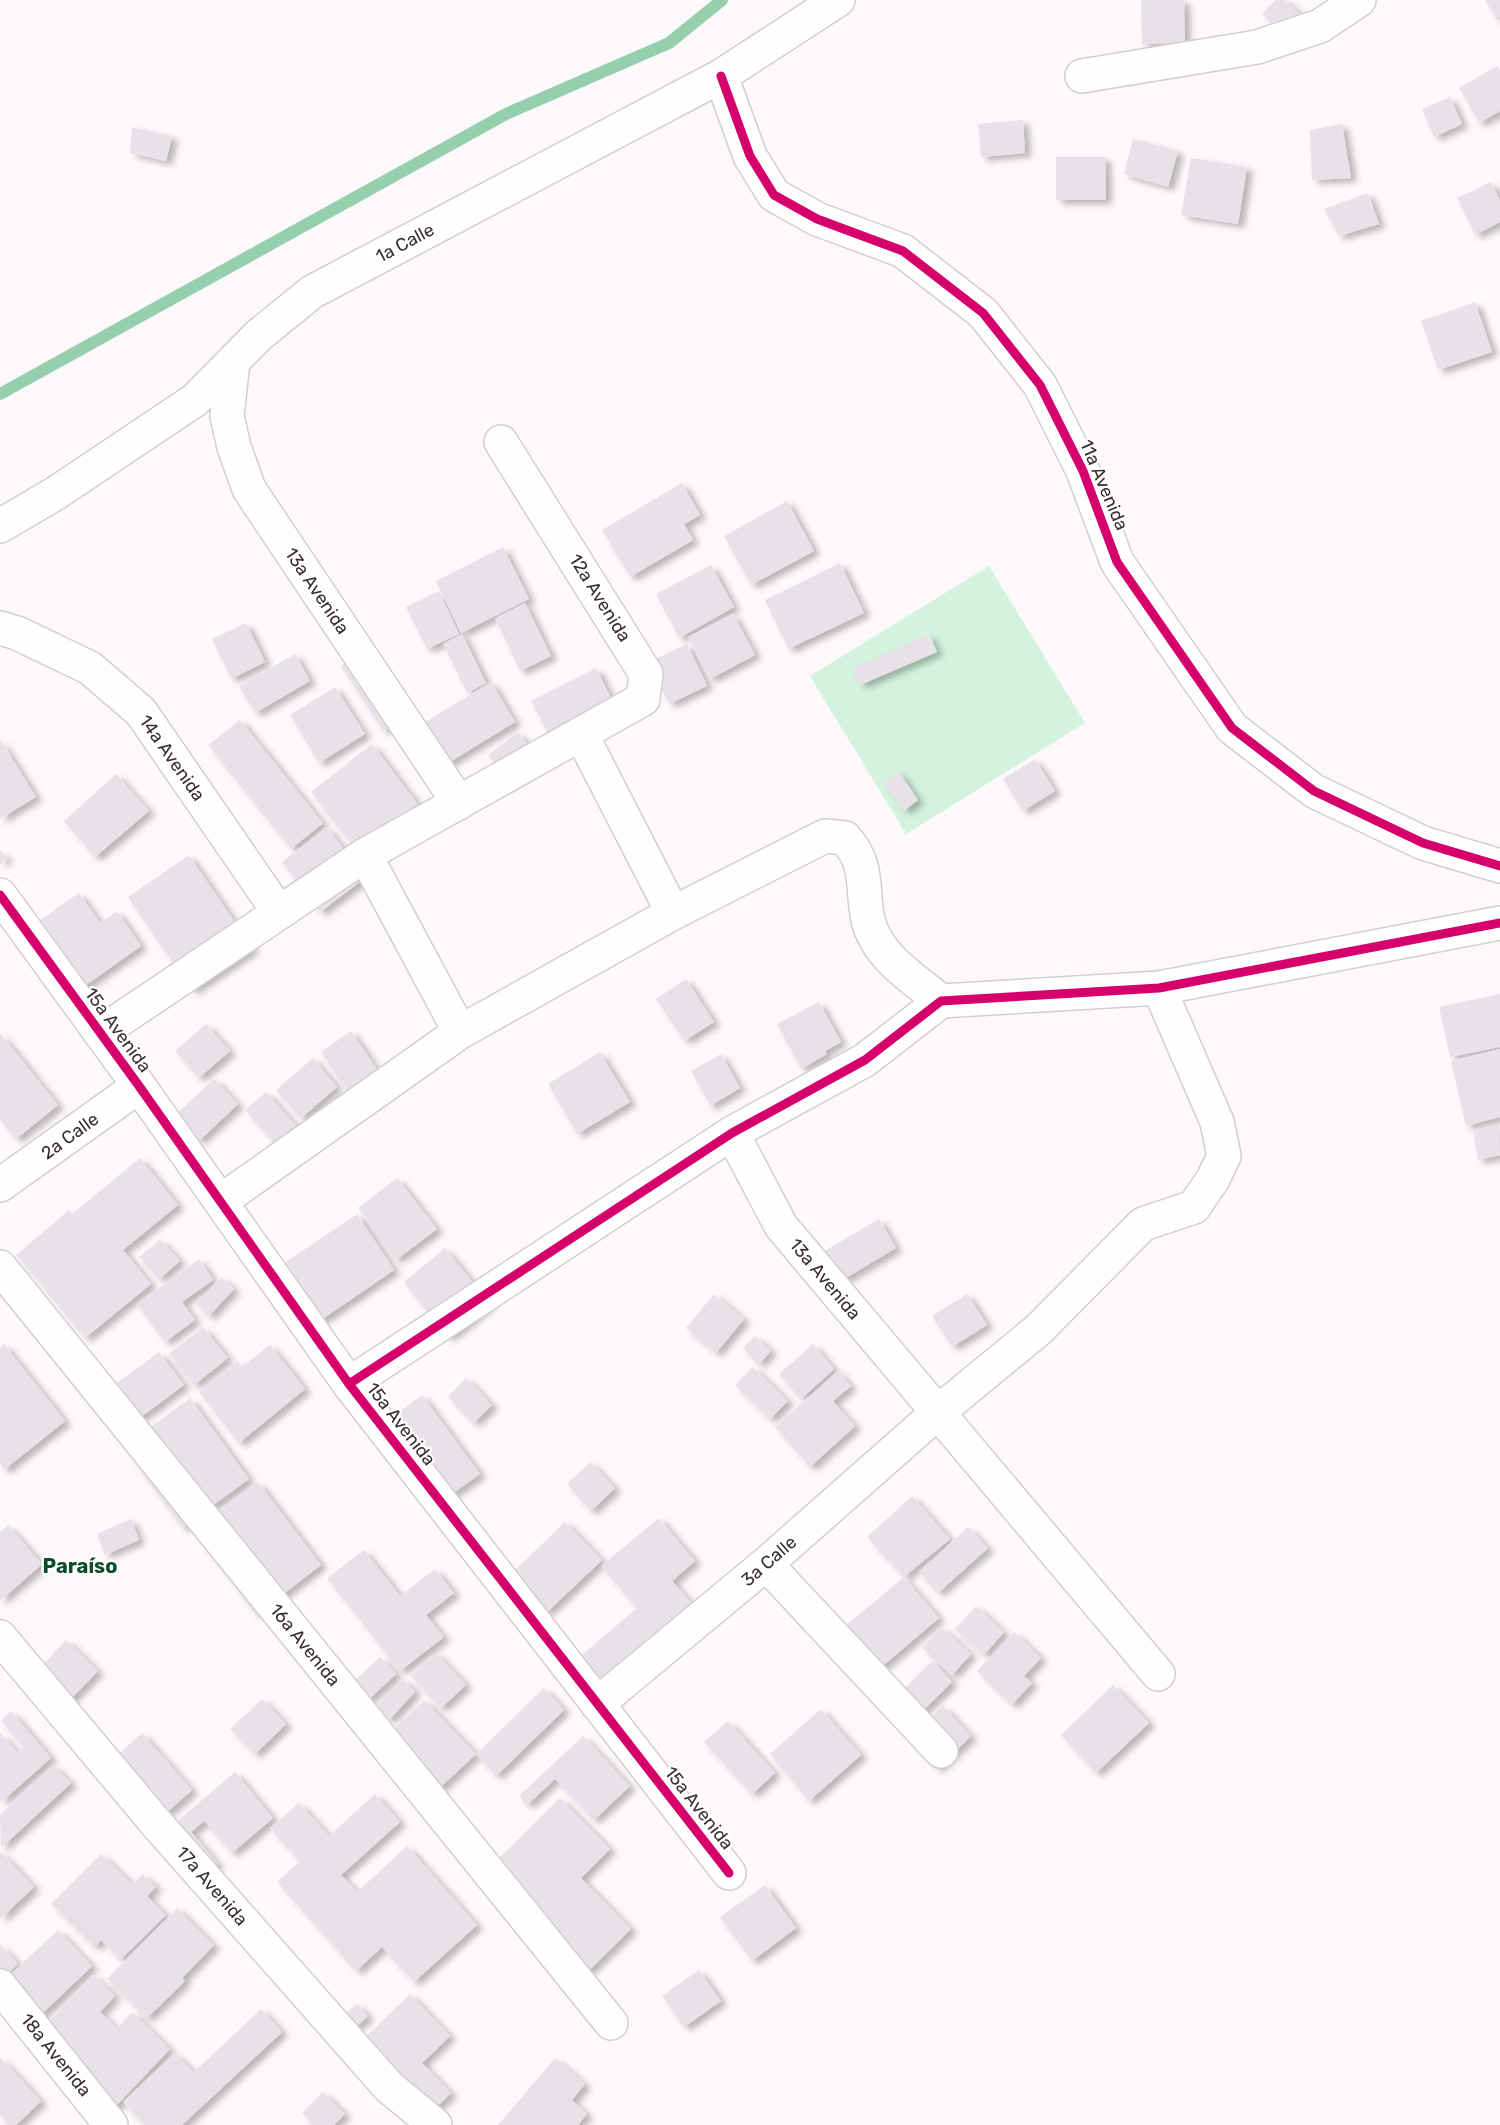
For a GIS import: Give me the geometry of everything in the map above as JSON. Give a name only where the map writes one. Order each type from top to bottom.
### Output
[{"type":"street","name":"1a Calle","points":[[0,526],[56,494],[195,400],[259,335],[312,292],[721,76],[838,0]]},
{"type":"street","points":[[1082,76],[1257,47],[1320,26],[1359,0]]},
{"type":"street","name":"11a Avenida","points":[[721,76],[750,156],[774,195],[817,219],[903,251],[983,313],[1040,385],[1083,471],[1117,562],[1232,728],[1314,791],[1423,843],[1500,866]]},
{"type":"street","name":"13a Avenida","points":[[233,362],[227,416],[234,447],[249,489],[459,803]]},
{"type":"street","name":"12a Avenida","points":[[501,442],[646,674],[644,699],[581,734]]},
{"type":"street","name":"14a Avenida","points":[[0,628],[17,633],[90,668],[141,712],[278,911]]},
{"type":"street","points":[[100,1033],[278,911],[365,855],[581,734],[673,913]]},
{"type":"street","points":[[221,1201],[460,1032],[673,913],[825,836],[845,838],[858,851],[864,876],[868,921],[884,953],[941,1001]]},
{"type":"street","points":[[365,855],[460,1032]]},
{"type":"street","name":"15a Avenida","points":[[0,895],[139,1086],[349,1384],[729,1874]]},
{"type":"street","points":[[349,1384],[732,1133],[865,1060],[941,1001],[1159,988],[1500,923]]},
{"type":"street","name":"3a Calle","points":[[597,1704],[766,1563],[937,1413],[1038,1330],[1143,1224],[1194,1207],[1213,1179],[1224,1156],[1216,1122],[1159,988]]},
{"type":"street","name":"2a Calle","points":[[0,1185],[139,1086]]},
{"type":"street","name":"13a Avenida","points":[[732,1133],[781,1226],[1158,1674]]},
{"type":"street","name":"16a Avenida","points":[[0,1267],[610,2024]]},
{"type":"street","points":[[766,1563],[941,1751]]},
{"type":"street","name":"17a Avenida","points":[[0,1637],[164,1832],[389,2087],[435,2125]]},
{"type":"street","name":"18a Avenida","points":[[0,1986],[111,2125]]},
{"type":"green space","points":[[989,566],[1085,723],[906,834],[810,676]]},
{"type":"building","points":[[1141,0],[1184,0],[1185,43],[1142,44]]},
{"type":"building","points":[[1275,0],[1285,0],[1312,26],[1294,45],[1262,14]]},
{"type":"building","points":[[1485,0],[1500,0],[1500,16],[1496,19]]},
{"type":"building","points":[[1497,66],[1500,71],[1500,111],[1479,123],[1459,88]]},
{"type":"building","points":[[1450,97],[1462,124],[1434,137],[1422,109]]},
{"type":"building","points":[[1023,120],[1025,153],[981,157],[978,124]]},
{"type":"building","points":[[1342,124],[1351,178],[1312,180],[1310,130]]},
{"type":"building","points":[[132,127],[172,136],[166,161],[130,153]]},
{"type":"building","points":[[1133,139],[1178,151],[1168,187],[1124,174]]},
{"type":"building","points":[[1056,157],[1105,157],[1106,200],[1056,200]]},
{"type":"building","points":[[1191,158],[1247,167],[1238,224],[1181,215]]},
{"type":"building","points":[[1491,182],[1500,201],[1500,222],[1475,235],[1457,198]]},
{"type":"building","points":[[1368,193],[1379,224],[1339,236],[1324,209]]},
{"type":"building","points":[[1475,302],[1492,352],[1438,370],[1421,321]]},
{"type":"building","points":[[682,483],[700,515],[684,524],[693,540],[630,577],[602,530]]},
{"type":"building","points":[[787,501],[814,551],[751,585],[724,536]]},
{"type":"building","points":[[503,547],[529,599],[461,633],[436,581]]},
{"type":"building","points":[[840,563],[864,613],[788,649],[765,600]]},
{"type":"building","points":[[711,565],[734,607],[679,638],[656,594]]},
{"type":"building","points":[[439,591],[459,634],[427,649],[406,607]]},
{"type":"building","points":[[525,603],[551,656],[520,671],[495,618]]},
{"type":"building","points":[[733,614],[755,655],[710,679],[688,637]]},
{"type":"building","points":[[246,623],[265,662],[231,679],[212,639]]},
{"type":"building","points":[[462,634],[486,683],[467,693],[443,644]]},
{"type":"building","points":[[929,634],[937,652],[860,685],[852,668]]},
{"type":"building","points":[[687,644],[707,686],[669,704],[649,662]]},
{"type":"building","points":[[366,650],[408,715],[383,731],[341,666]]},
{"type":"building","points":[[295,654],[310,681],[255,713],[239,686]]},
{"type":"building","points":[[596,668],[619,714],[555,747],[531,701]]},
{"type":"building","points":[[491,682],[515,722],[437,770],[412,730]]},
{"type":"building","points":[[335,687],[365,734],[319,763],[290,715]]},
{"type":"building","points":[[240,720],[323,823],[291,849],[208,745]]},
{"type":"building","points":[[518,732],[540,761],[510,783],[488,755]]},
{"type":"building","points":[[0,739],[36,797],[0,819]]},
{"type":"building","points":[[372,744],[428,818],[367,865],[311,792]]},
{"type":"building","points":[[1035,759],[1055,791],[1023,811],[1003,779]]},
{"type":"building","points":[[899,772],[918,800],[904,811],[883,783]]},
{"type":"building","points":[[116,774],[149,811],[95,857],[64,821]]},
{"type":"building","points":[[327,827],[365,878],[320,912],[282,862]]},
{"type":"building","points":[[0,850],[7,857],[0,865]]},
{"type":"building","points":[[189,855],[253,949],[192,991],[128,897]]},
{"type":"building","points":[[79,893],[100,923],[117,911],[141,946],[69,997],[23,932]]},
{"type":"building","points":[[686,979],[714,1022],[684,1041],[656,999]]},
{"type":"building","points":[[1500,994],[1500,1047],[1450,1057],[1439,1007]]},
{"type":"building","points":[[819,1002],[841,1042],[825,1051],[827,1054],[801,1069],[777,1024]]},
{"type":"building","points":[[206,1024],[230,1051],[199,1078],[175,1051]]},
{"type":"building","points":[[351,1031],[391,1090],[360,1111],[321,1052]]},
{"type":"building","points":[[0,1033],[58,1105],[16,1139],[0,1120]]},
{"type":"building","points":[[1500,1049],[1500,1117],[1466,1126],[1451,1061]]},
{"type":"building","points":[[600,1052],[630,1102],[577,1134],[548,1084]]},
{"type":"building","points":[[721,1054],[740,1088],[710,1106],[691,1071]]},
{"type":"building","points":[[313,1058],[337,1087],[301,1118],[276,1090]]},
{"type":"building","points":[[214,1079],[238,1104],[199,1141],[175,1115]]},
{"type":"building","points":[[266,1092],[306,1137],[285,1155],[245,1110]]},
{"type":"building","points":[[1499,1125],[1500,1155],[1478,1160],[1473,1132]]},
{"type":"building","points":[[140,1158],[178,1205],[123,1250],[151,1284],[85,1338],[16,1255],[69,1210],[72,1214]]},
{"type":"building","points":[[397,1178],[437,1229],[396,1260],[358,1208]]},
{"type":"building","points":[[357,1214],[394,1270],[302,1333],[264,1277]]},
{"type":"building","points":[[879,1219],[896,1248],[834,1285],[816,1256]]},
{"type":"building","points":[[160,1239],[180,1261],[159,1279],[139,1257]]},
{"type":"building","points":[[445,1248],[490,1304],[448,1338],[404,1282]]},
{"type":"building","points":[[199,1259],[213,1280],[182,1302],[195,1320],[165,1342],[137,1304]]},
{"type":"building","points":[[221,1277],[234,1289],[209,1316],[196,1304]]},
{"type":"building","points":[[714,1294],[744,1319],[716,1353],[686,1328]]},
{"type":"building","points":[[967,1294],[987,1325],[952,1347],[932,1316]]},
{"type":"building","points":[[203,1327],[228,1358],[194,1385],[169,1354]]},
{"type":"building","points":[[755,1336],[771,1351],[759,1364],[743,1348]]},
{"type":"building","points":[[4,1344],[65,1421],[4,1470],[0,1464],[0,1347]]},
{"type":"building","points":[[813,1344],[834,1369],[801,1399],[779,1374]]},
{"type":"building","points":[[270,1345],[305,1389],[239,1443],[199,1392],[238,1361],[242,1367]]},
{"type":"building","points":[[159,1352],[184,1385],[126,1428],[101,1395]]},
{"type":"building","points":[[753,1367],[788,1401],[770,1419],[735,1385]]},
{"type":"building","points":[[838,1371],[851,1386],[833,1401],[855,1426],[810,1467],[775,1427]]},
{"type":"building","points":[[466,1378],[492,1405],[474,1423],[448,1397]]},
{"type":"building","points":[[422,1395],[480,1474],[435,1506],[378,1428]]},
{"type":"building","points":[[190,1398],[249,1479],[182,1528],[124,1447]]},
{"type":"building","points":[[590,1462],[615,1488],[591,1511],[567,1484]]},
{"type":"building","points":[[258,1482],[321,1565],[256,1615],[193,1531]]},
{"type":"building","points":[[912,1496],[950,1539],[904,1577],[867,1537]]},
{"type":"building","points":[[659,1518],[695,1561],[672,1581],[692,1604],[614,1702],[577,1659],[637,1608],[601,1566]]},
{"type":"building","points":[[131,1519],[139,1540],[105,1555],[97,1534]]},
{"type":"building","points":[[565,1522],[602,1560],[546,1613],[510,1575]]},
{"type":"building","points":[[8,1525],[42,1564],[0,1601],[0,1532]]},
{"type":"building","points":[[968,1527],[988,1548],[938,1593],[919,1572]]},
{"type":"building","points":[[364,1550],[400,1596],[435,1569],[454,1593],[426,1615],[444,1637],[400,1671],[327,1578]]},
{"type":"building","points":[[904,1577],[939,1618],[879,1669],[844,1627]]},
{"type":"building","points":[[976,1606],[1004,1632],[984,1655],[955,1629]]},
{"type":"building","points":[[941,1627],[971,1654],[952,1675],[922,1648]]},
{"type":"building","points":[[1014,1632],[1041,1658],[1024,1676],[1032,1683],[1012,1705],[977,1671]]},
{"type":"building","points":[[66,1640],[98,1671],[61,1709],[29,1679]]},
{"type":"building","points":[[436,1653],[466,1685],[441,1708],[411,1676]]},
{"type":"building","points":[[380,1657],[396,1674],[367,1701],[351,1684]]},
{"type":"building","points":[[932,1661],[952,1682],[911,1722],[892,1701]]},
{"type":"building","points":[[403,1679],[415,1692],[389,1720],[376,1707]]},
{"type":"building","points":[[1113,1685],[1149,1723],[1096,1773],[1061,1735]]},
{"type":"building","points":[[544,1688],[564,1710],[496,1776],[476,1754]]},
{"type":"building","points":[[262,1699],[286,1724],[255,1754],[230,1729]]},
{"type":"building","points":[[424,1700],[476,1754],[429,1798],[383,1739]]},
{"type":"building","points":[[943,1706],[971,1736],[937,1769],[909,1739]]},
{"type":"building","points":[[821,1709],[861,1755],[809,1801],[770,1754]]},
{"type":"building","points":[[11,1711],[51,1758],[0,1803],[0,1733],[17,1752],[23,1746],[1,1720]]},
{"type":"building","points":[[728,1721],[775,1773],[752,1794],[704,1742]]},
{"type":"building","points":[[142,1733],[192,1790],[154,1824],[104,1767]]},
{"type":"building","points":[[583,1736],[630,1786],[594,1820],[555,1779],[527,1805],[519,1796]]},
{"type":"building","points":[[53,1765],[71,1783],[1,1848],[0,1815]]},
{"type":"building","points":[[235,1772],[273,1818],[232,1853],[204,1821],[191,1832],[218,1864],[199,1880],[161,1835]]},
{"type":"building","points":[[375,1794],[400,1822],[341,1875],[357,1892],[407,1846],[477,1925],[414,1982],[382,1947],[356,1971],[277,1882],[300,1861],[270,1828],[299,1803],[329,1836]]},
{"type":"building","points":[[560,1798],[610,1849],[581,1878],[631,1929],[580,1979],[481,1876]]},
{"type":"building","points":[[0,1851],[34,1887],[0,1919]]},
{"type":"building","points":[[101,1854],[132,1884],[143,1874],[156,1887],[147,1896],[166,1915],[120,1960],[101,1940],[95,1947],[51,1904]]},
{"type":"building","points":[[765,1885],[796,1928],[752,1961],[720,1917]]},
{"type":"building","points":[[177,1908],[214,1945],[182,1978],[185,1981],[147,2018],[107,1979]]},
{"type":"building","points":[[58,1930],[92,1966],[26,2029],[0,1984]]},
{"type":"building","points":[[0,1944],[18,1964],[0,1982]]},
{"type":"building","points":[[699,1970],[721,2001],[684,2027],[662,1996]]},
{"type":"building","points":[[93,1975],[115,1996],[100,2012],[117,2028],[132,2012],[170,2049],[111,2111],[28,2043]]},
{"type":"building","points":[[410,1994],[450,2036],[422,2063],[451,2093],[418,2125],[349,2053]]},
{"type":"building","points":[[357,2004],[368,2016],[345,2037],[334,2023]]},
{"type":"building","points":[[261,2009],[282,2032],[182,2125],[144,2125],[123,2102],[175,2053],[194,2072]]},
{"type":"building","points":[[0,2057],[41,2101],[16,2125],[9,2125],[0,2115]]},
{"type":"building","points":[[555,2058],[585,2084],[572,2100],[587,2114],[578,2125],[498,2125]]},
{"type":"building","points":[[323,2092],[345,2114],[334,2125],[314,2125],[302,2113]]},
{"type":"waterway","points":[[0,394],[506,114],[669,43],[722,0]]},
{"type":"cycle path","points":[[721,76],[750,156],[774,195],[817,219],[903,251],[983,313],[1040,385],[1083,471],[1117,562],[1232,728],[1314,791],[1423,843],[1500,866]]},
{"type":"cycle path","points":[[0,895],[139,1086],[349,1384],[729,1873]]},
{"type":"cycle path","points":[[349,1384],[732,1133],[865,1060],[941,1001],[1159,988],[1500,923]]},
{"type":"district","name":"Paraíso","points":[[80,1566]]}]
